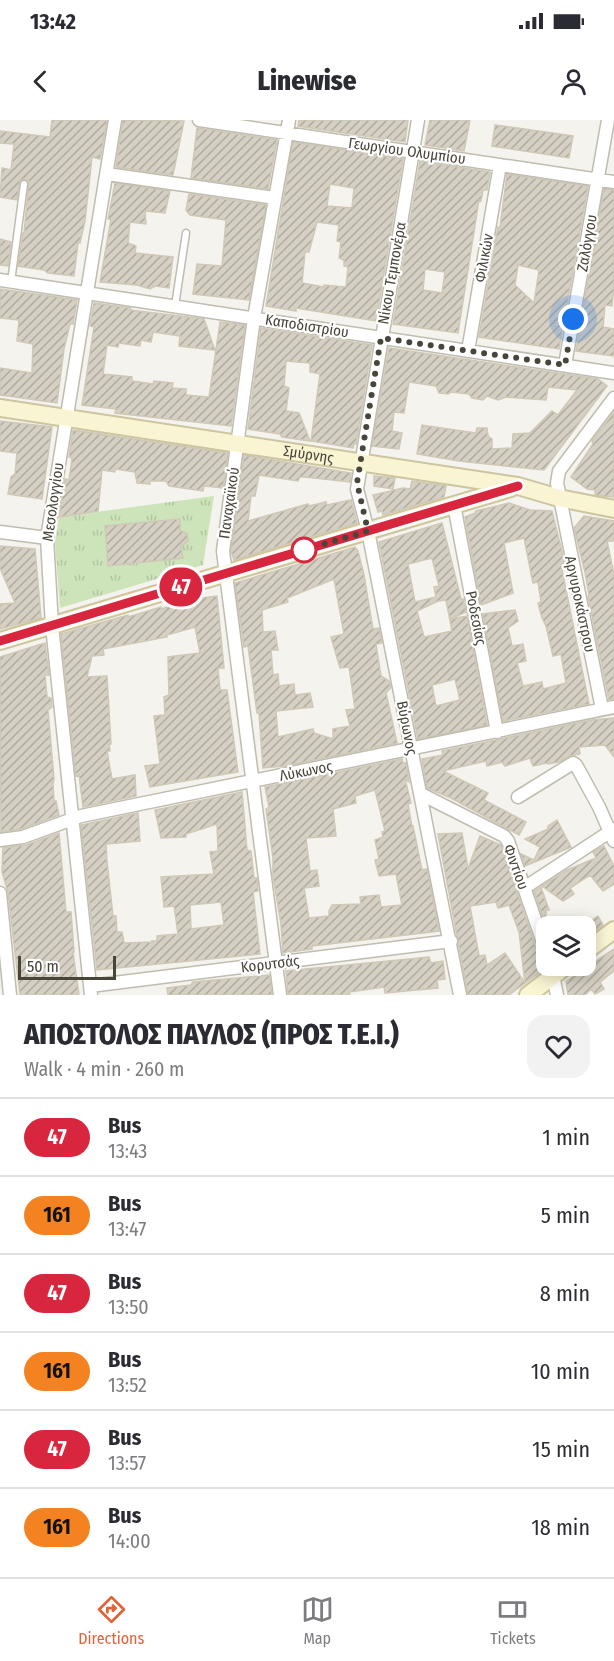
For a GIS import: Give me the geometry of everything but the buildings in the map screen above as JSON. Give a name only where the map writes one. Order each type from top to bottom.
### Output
[{"type":"main road","name":"Σμύρνης","points":[[0,408],[518,486],[559,498],[614,509]]},
{"type":"main road","points":[[0,641],[518,486]]},
{"type":"main road","points":[[596,944],[614,930]]},
{"type":"main road","points":[[528,995],[549,976]]},
{"type":"street","name":"Μεσολογγίου","points":[[91,990],[52,626],[47,538],[115,120]]},
{"type":"street","name":"Γεωργίου Ολυμπίου","points":[[199,120],[614,182]]},
{"type":"street","name":"Παναχαϊκού","points":[[280,995],[223,542],[254,318],[289,120]]},
{"type":"street","name":"Νίκου Τεμπονέρα","points":[[360,462],[418,120]]},
{"type":"street","name":"Ζαλόγγου","points":[[565,365],[608,120]]},
{"type":"street","name":"Φιλικών","points":[[468,351],[500,165]]},
{"type":"street","points":[[107,174],[275,198]]},
{"type":"street","name":"Καποδιστρίου","points":[[6,281],[614,373]]},
{"type":"street","name":"Αργυροκάστρου","points":[[608,708],[557,483],[559,471],[614,398]]},
{"type":"street","name":"Βύρωνος","points":[[360,462],[357,489],[368,531],[460,995]]},
{"type":"street","name":"Ροδεσίας","points":[[454,505],[497,732]]},
{"type":"street","points":[[0,532],[47,538]]},
{"type":"street","name":"Λύκωνος","points":[[0,840],[22,837],[72,818],[608,708]]},
{"type":"street","points":[[518,797],[573,764],[578,766],[582,772],[613,834],[524,888]]},
{"type":"street","name":"Φιντίου","points":[[421,795],[504,836],[508,841],[536,922]]},
{"type":"street","points":[[0,893],[10,995]]},
{"type":"street","name":"Κορυτσάς","points":[[91,990],[276,963],[451,941]]},
{"type":"street","points":[[557,976],[557,995]]},
{"type":"lane","points":[[6,281],[24,184]]},
{"type":"lane","points":[[175,307],[186,233]]},
{"type":"green space","points":[[214,496],[203,565],[60,608],[55,542],[59,517]]},
{"type":"bus line","name":"47","points":[[0,641],[518,486]]},
{"type":"route","points":[[304,550],[368,531],[357,483],[381,338],[565,365],[573,319]]}]
